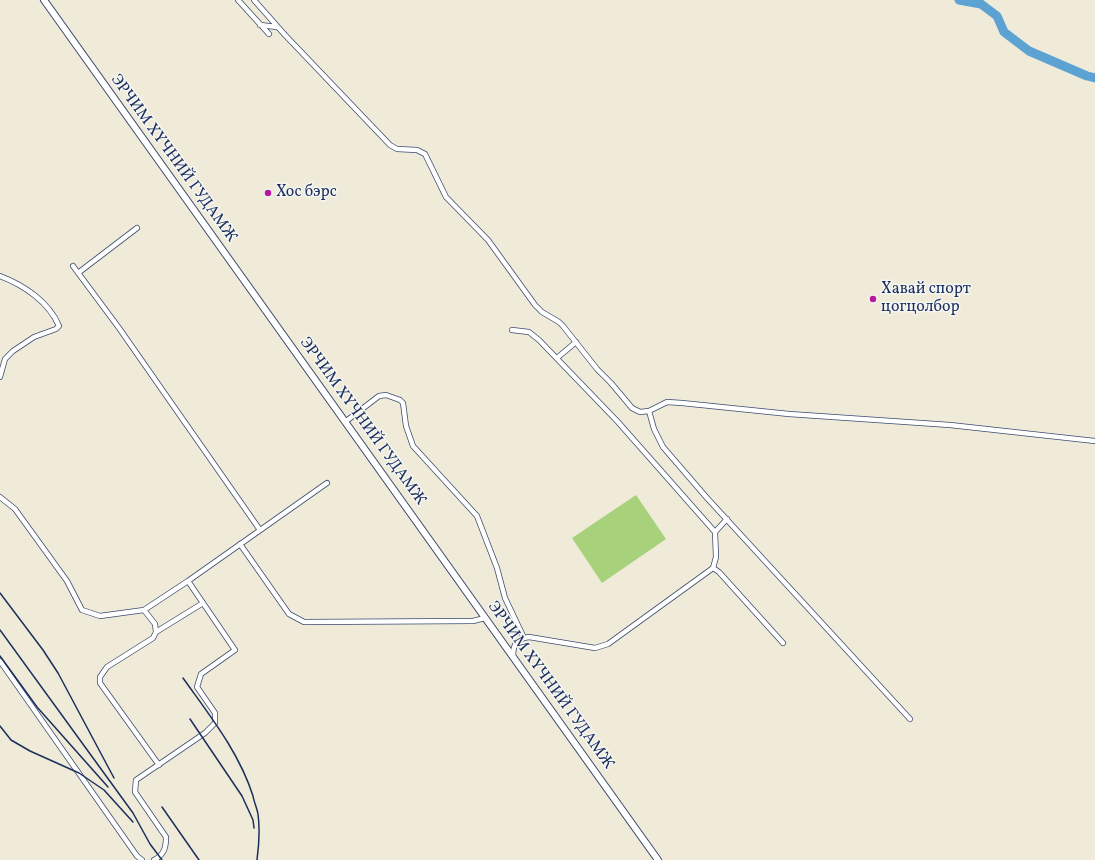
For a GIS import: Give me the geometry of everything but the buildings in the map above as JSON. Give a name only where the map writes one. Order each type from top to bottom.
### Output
[{"type":"main road","name":"ЭРЧИМ ХҮЧНИЙ ГУДАМЖ","points":[[44,0],[658,860]]},
{"type":"street","points":[[238,0],[269,34]]},
{"type":"street","points":[[254,0],[277,27],[390,145],[397,149],[417,150],[425,154],[446,197],[488,240],[535,305],[550,318],[559,322],[632,408],[640,412],[649,411],[667,402],[682,403],[789,414],[950,425],[1095,440]]},
{"type":"street","points":[[260,25],[277,27]]},
{"type":"street","points":[[78,273],[137,228]]},
{"type":"street","points":[[73,266],[260,530]]},
{"type":"street","points":[[0,276],[32,293],[43,302],[55,316],[59,326],[56,329],[34,337],[13,351],[5,359],[0,377]]},
{"type":"street","points":[[512,330],[530,332],[618,422],[715,532],[716,557],[713,568],[608,644],[595,648],[539,638],[524,638],[518,640],[514,644],[513,657]]},
{"type":"street","points":[[557,358],[576,342]]},
{"type":"street","points":[[346,422],[379,396],[386,396],[400,400],[403,403],[406,426],[413,446],[477,516],[497,568],[505,598],[524,638]]},
{"type":"street","points":[[649,411],[654,429],[663,447],[726,519],[910,719]]},
{"type":"street","points":[[0,497],[15,509],[67,581],[82,610],[100,616],[144,610],[188,581],[326,483]]},
{"type":"street","points":[[715,532],[726,519]]},
{"type":"street","points":[[240,544],[289,614],[304,622],[473,621],[486,618]]},
{"type":"street","points":[[713,568],[719,572],[782,643]]},
{"type":"street","points":[[154,860],[163,854],[166,845],[166,837],[135,792],[136,780],[205,733],[215,723],[215,714],[197,687],[201,674],[235,650],[188,581]]},
{"type":"street","points":[[159,765],[100,683],[100,677],[107,667],[152,638],[156,632],[203,603]]},
{"type":"street","points":[[144,610],[155,624],[156,632]]},
{"type":"street","points":[[0,661],[137,856],[142,860]]},
{"type":"green space","points":[[636,495],[666,539],[602,583],[572,538]]},
{"type":"waterway","points":[[959,0],[981,4],[997,16],[1004,32],[1029,51],[1095,78]]},
{"type":"railway","points":[[0,593],[43,650],[58,673],[114,778]]},
{"type":"railway","points":[[0,630],[133,813],[150,844],[162,860]]},
{"type":"railway","points":[[0,656],[37,707],[108,787]]},
{"type":"railway","points":[[183,678],[232,749],[247,780],[258,814],[259,837],[257,860]]},
{"type":"railway","points":[[190,719],[242,796],[253,820],[254,828]]},
{"type":"railway","points":[[0,726],[11,740],[30,751],[79,773],[104,790],[133,822]]},
{"type":"railway","points":[[162,807],[199,860]]},
{"type":"place","name":"Хос бэрс","points":[[268,193]]},
{"type":"place","name":"Хавай спорт цогцолбор","points":[[873,299]]}]
